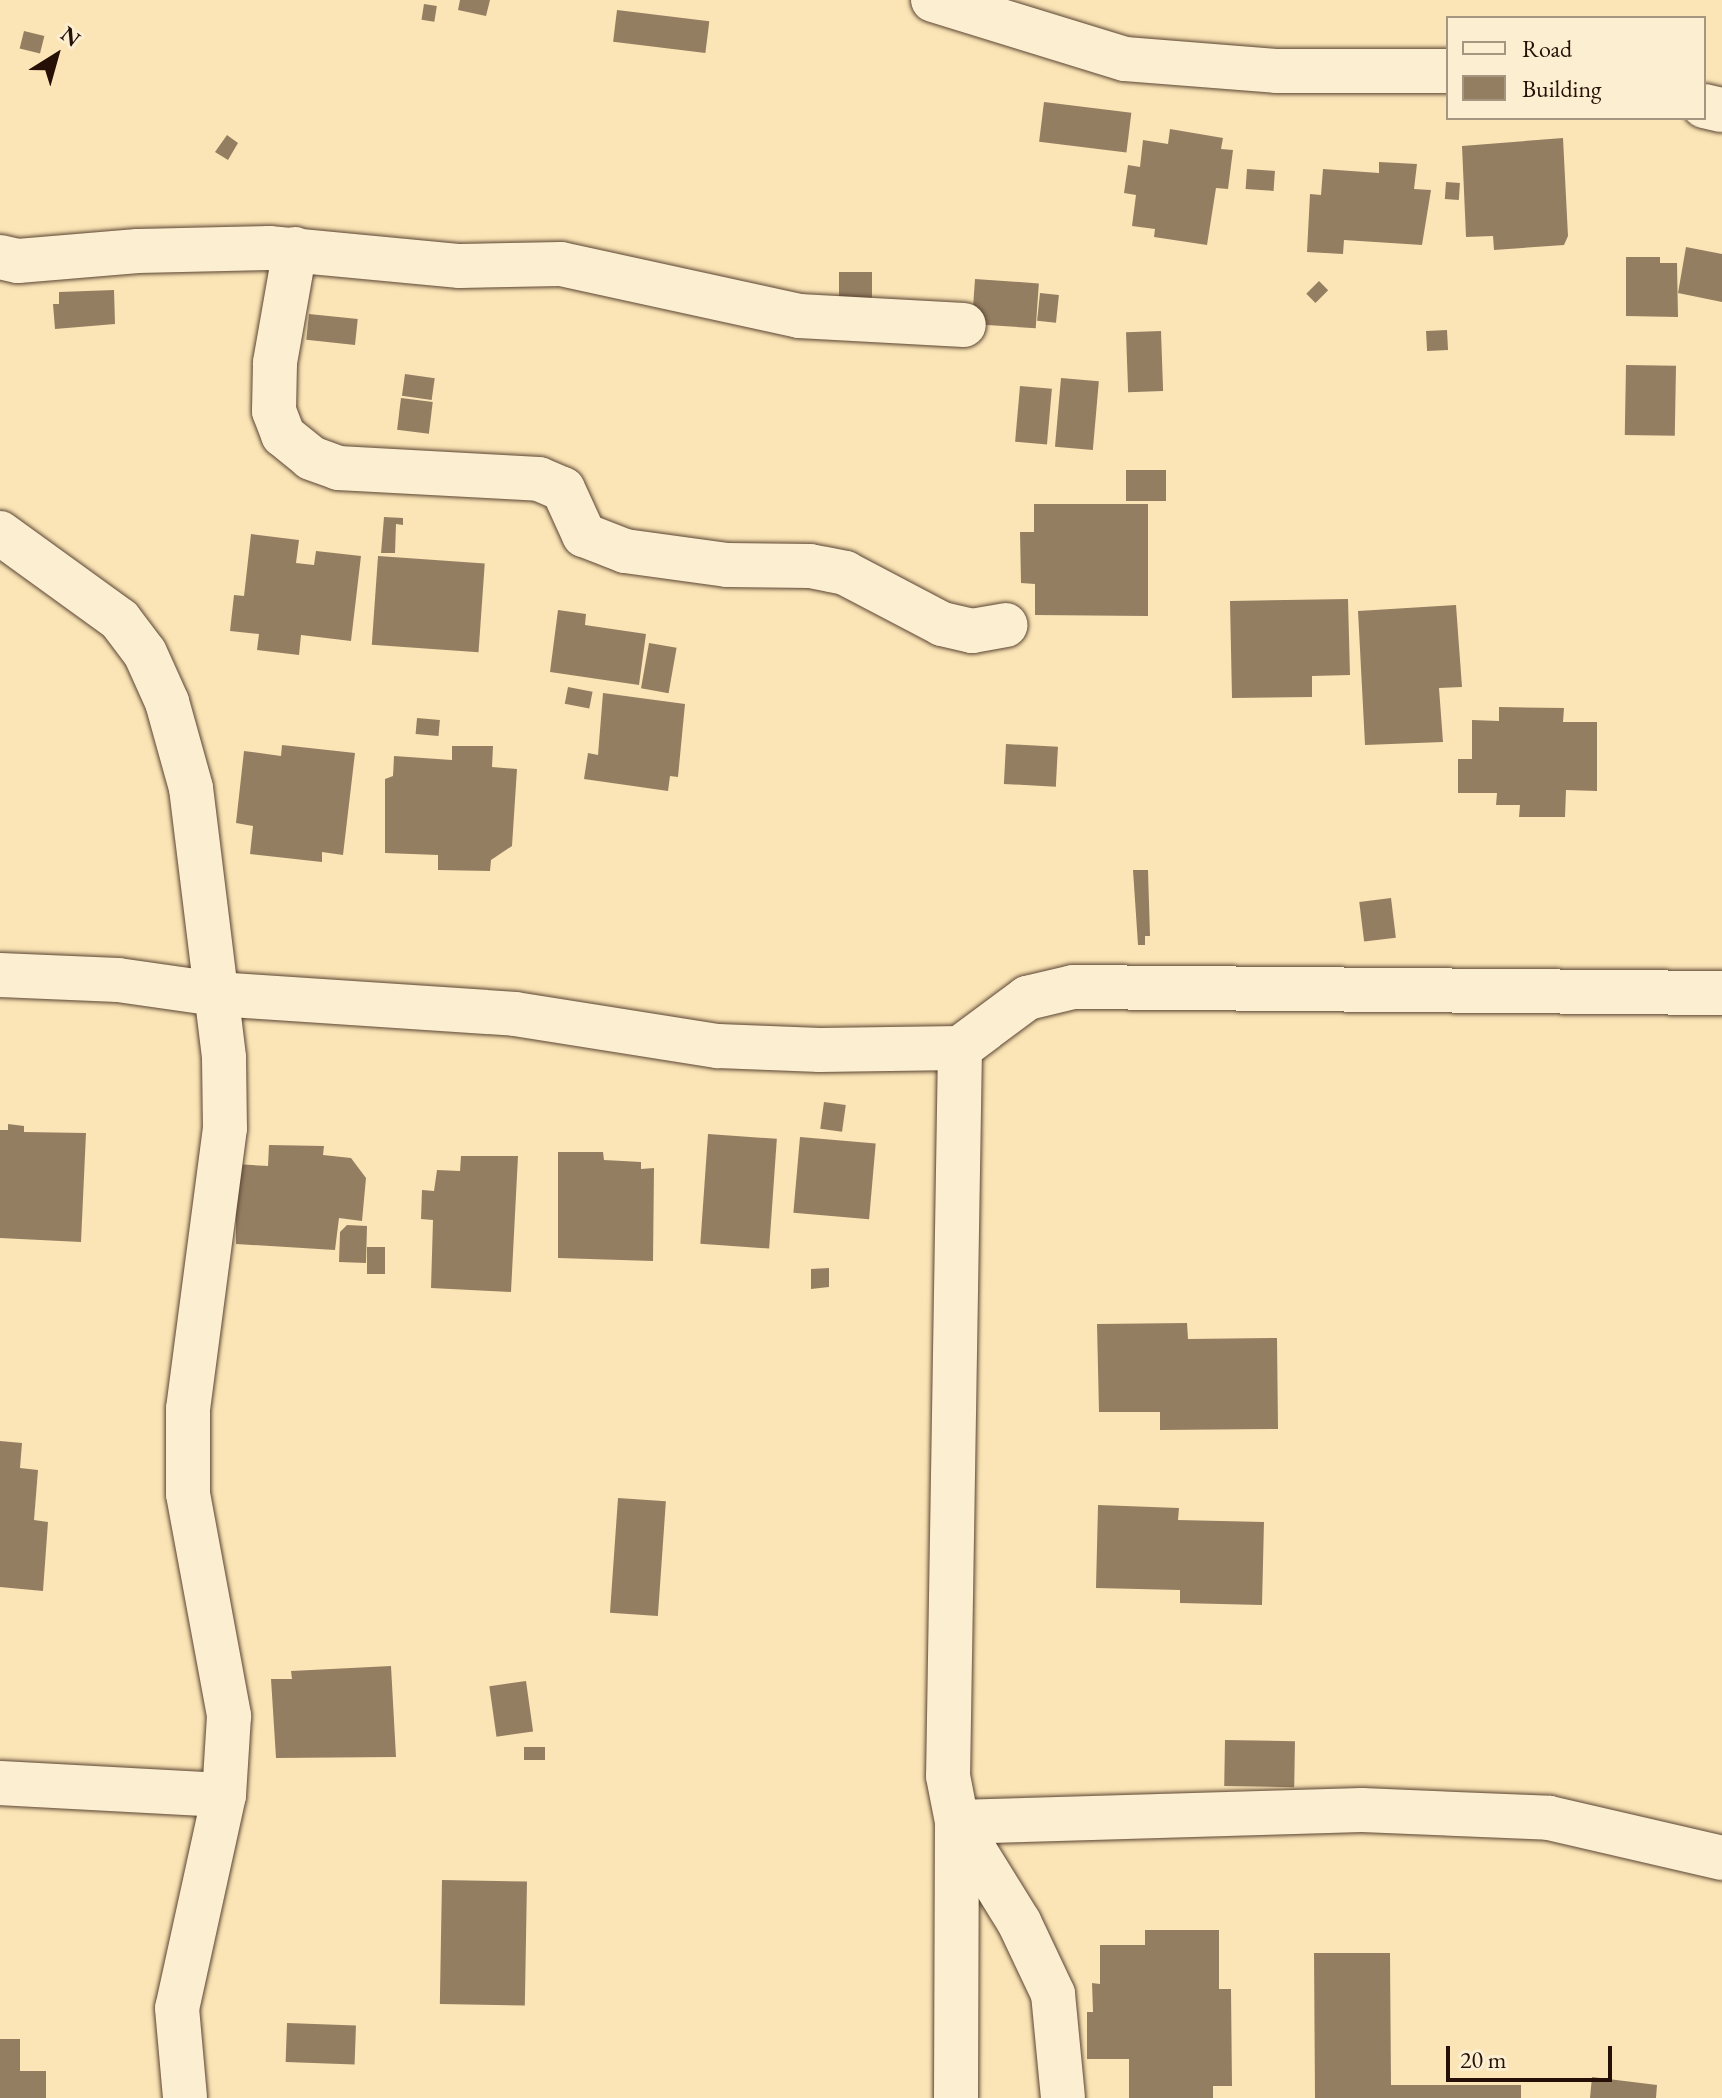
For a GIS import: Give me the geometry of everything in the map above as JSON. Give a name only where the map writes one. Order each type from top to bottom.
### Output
[{"type":"street","points":[[933,0],[1125,59],[1276,71],[1446,71]]},
{"type":"street","points":[[295,249],[275,363],[274,411],[283,435],[311,458],[338,468],[539,479],[563,489],[584,535],[625,551],[727,565],[845,573],[942,624],[972,631],[1005,625]]},
{"type":"street","points":[[0,257],[18,261],[138,251],[295,249],[460,266],[561,264],[799,316],[964,325]]},
{"type":"street","points":[[0,533],[100,603],[145,653],[167,702],[191,788],[216,994],[225,1128],[188,1409],[188,1494],[229,1716],[224,1795],[177,2008],[185,2098]]},
{"type":"street","points":[[0,975],[118,980],[216,994],[515,1014],[718,1046],[960,1048],[1027,998],[1073,987],[1722,993]]},
{"type":"street","points":[[956,2098],[957,1822],[947,1740],[960,1048]]},
{"type":"street","points":[[0,1783],[224,1795]]},
{"type":"street","points":[[957,1822],[1362,1810],[1549,1818],[1722,1858]]},
{"type":"street","points":[[957,1822],[1036,1952],[1053,1994],[1063,2098]]},
{"type":"building","points":[[460,0],[490,0],[486,16],[458,10]]},
{"type":"building","points":[[424,4],[437,6],[434,22],[421,20]]},
{"type":"building","points":[[617,10],[709,21],[705,53],[613,42]]},
{"type":"building","points":[[24,31],[44,36],[40,54],[20,48]]},
{"type":"building","points":[[1044,102],[1131,113],[1126,152],[1039,142]]},
{"type":"building","points":[[1170,129],[1223,138],[1221,149],[1233,150],[1228,189],[1216,188],[1207,245],[1154,237],[1155,229],[1132,226],[1136,195],[1124,193],[1128,165],[1140,167],[1143,140],[1168,144]]},
{"type":"building","points":[[227,135],[238,143],[228,160],[215,152]]},
{"type":"building","points":[[1563,138],[1568,236],[1564,245],[1494,250],[1493,236],[1466,237],[1462,146]]},
{"type":"building","points":[[1379,162],[1417,164],[1414,189],[1431,190],[1422,245],[1344,240],[1343,254],[1307,252],[1310,194],[1321,195],[1323,169],[1379,173]]},
{"type":"building","points":[[1247,169],[1275,171],[1274,191],[1246,189]]},
{"type":"building","points":[[1446,182],[1460,183],[1459,200],[1445,199]]},
{"type":"building","points":[[1686,247],[1722,254],[1722,302],[1678,293]]},
{"type":"building","points":[[1626,257],[1660,257],[1660,263],[1677,263],[1678,317],[1626,316]]},
{"type":"building","points":[[839,272],[872,272],[872,302],[839,302]]},
{"type":"building","points":[[975,279],[1039,283],[1036,328],[972,324]]},
{"type":"building","points":[[1319,281],[1328,290],[1315,303],[1306,294]]},
{"type":"building","points":[[114,290],[115,324],[55,329],[53,304],[59,304],[59,292]]},
{"type":"building","points":[[1040,293],[1059,295],[1056,323],[1037,321]]},
{"type":"building","points":[[309,314],[358,319],[355,345],[306,340]]},
{"type":"building","points":[[1447,330],[1448,350],[1427,351],[1426,331]]},
{"type":"building","points":[[1161,331],[1163,391],[1128,392],[1126,332]]},
{"type":"building","points":[[1626,365],[1676,366],[1675,436],[1625,435]]},
{"type":"building","points":[[405,374],[435,378],[432,400],[402,396]]},
{"type":"building","points":[[1061,378],[1099,381],[1093,450],[1055,447]]},
{"type":"building","points":[[1020,386],[1052,389],[1047,445],[1015,442]]},
{"type":"building","points":[[401,398],[433,402],[429,434],[397,430]]},
{"type":"building","points":[[1126,470],[1166,470],[1166,501],[1126,501]]},
{"type":"building","points":[[1034,504],[1148,504],[1148,616],[1035,615],[1035,584],[1021,583],[1020,532],[1034,532]]},
{"type":"building","points":[[384,517],[403,518],[403,525],[396,524],[395,553],[381,553]]},
{"type":"building","points":[[251,534],[299,540],[296,563],[314,565],[316,551],[361,556],[351,641],[301,635],[299,655],[257,650],[259,634],[230,631],[234,595],[244,596]]},
{"type":"building","points":[[378,556],[485,563],[479,652],[372,645]]},
{"type":"building","points":[[1348,599],[1350,675],[1312,676],[1312,697],[1232,698],[1230,601]]},
{"type":"building","points":[[1456,605],[1462,687],[1439,688],[1443,742],[1365,745],[1358,611]]},
{"type":"building","points":[[558,610],[586,614],[585,625],[646,634],[639,685],[550,672]]},
{"type":"building","points":[[649,643],[677,648],[669,693],[641,688]]},
{"type":"building","points":[[568,687],[593,692],[589,708],[565,704]]},
{"type":"building","points":[[603,693],[685,704],[678,777],[670,776],[668,791],[584,779],[588,753],[598,755]]},
{"type":"building","points":[[1499,707],[1564,708],[1563,722],[1597,722],[1597,791],[1566,790],[1565,817],[1519,817],[1520,805],[1496,805],[1497,793],[1458,793],[1458,759],[1472,759],[1472,720],[1499,721]]},
{"type":"building","points":[[417,718],[440,720],[439,736],[416,734]]},
{"type":"building","points":[[1006,744],[1058,747],[1056,787],[1004,784]]},
{"type":"building","points":[[282,745],[355,753],[343,855],[322,852],[322,862],[250,854],[253,826],[236,823],[244,751],[281,756]]},
{"type":"building","points":[[452,746],[493,746],[492,767],[517,769],[512,846],[491,860],[490,871],[438,870],[438,855],[385,853],[385,779],[393,776],[394,756],[452,760]]},
{"type":"building","points":[[1133,870],[1148,870],[1150,936],[1145,936],[1145,945],[1138,945]]},
{"type":"building","points":[[1391,898],[1396,938],[1364,942],[1359,902]]},
{"type":"building","points":[[824,1102],[846,1105],[842,1132],[820,1129]]},
{"type":"building","points":[[8,1124],[24,1126],[24,1132],[86,1133],[81,1242],[0,1238],[0,1130],[8,1130]]},
{"type":"building","points":[[708,1134],[777,1139],[769,1249],[700,1244]]},
{"type":"building","points":[[800,1137],[876,1144],[869,1219],[793,1213]]},
{"type":"building","points":[[269,1145],[324,1146],[323,1155],[351,1158],[366,1178],[362,1221],[339,1218],[335,1250],[236,1244],[236,1164],[268,1166]]},
{"type":"building","points":[[558,1152],[603,1152],[604,1160],[641,1162],[641,1169],[654,1168],[653,1261],[558,1258]]},
{"type":"building","points":[[461,1156],[518,1156],[511,1292],[431,1288],[433,1220],[421,1219],[422,1190],[434,1191],[437,1170],[460,1171]]},
{"type":"building","points":[[347,1225],[367,1226],[366,1263],[339,1262],[340,1232]]},
{"type":"building","points":[[367,1247],[385,1247],[385,1274],[367,1274]]},
{"type":"building","points":[[829,1268],[829,1287],[811,1289],[811,1269]]},
{"type":"building","points":[[1187,1323],[1188,1339],[1277,1338],[1278,1429],[1160,1430],[1160,1412],[1099,1412],[1097,1324]]},
{"type":"building","points":[[0,1441],[22,1443],[20,1468],[38,1470],[34,1520],[48,1522],[43,1591],[0,1587]]},
{"type":"building","points":[[618,1498],[666,1501],[658,1616],[610,1613]]},
{"type":"building","points":[[1098,1505],[1179,1508],[1178,1520],[1264,1522],[1262,1605],[1180,1603],[1180,1590],[1096,1588]]},
{"type":"building","points":[[391,1666],[396,1757],[276,1758],[271,1679],[292,1679],[291,1671]]},
{"type":"building","points":[[526,1681],[533,1732],[496,1737],[489,1686]]},
{"type":"building","points":[[1225,1740],[1295,1741],[1294,1787],[1224,1786]]},
{"type":"building","points":[[524,1747],[545,1747],[545,1760],[524,1760]]},
{"type":"building","points":[[442,1880],[527,1881],[525,2005],[440,2004]]},
{"type":"building","points":[[1145,1930],[1219,1930],[1219,1989],[1231,1989],[1232,2086],[1213,2086],[1213,2098],[1129,2098],[1129,2059],[1087,2059],[1087,2012],[1093,2012],[1092,1983],[1100,1984],[1100,1945],[1145,1945]]},
{"type":"building","points":[[1314,1953],[1390,1953],[1391,2085],[1521,2085],[1521,2098],[1315,2098]]},
{"type":"building","points":[[287,2023],[356,2025],[355,2064],[286,2062]]},
{"type":"building","points":[[0,2039],[20,2039],[20,2071],[46,2071],[46,2098],[0,2098]]},
{"type":"building","points":[[1592,2077],[1657,2085],[1656,2098],[1590,2098]]}]
